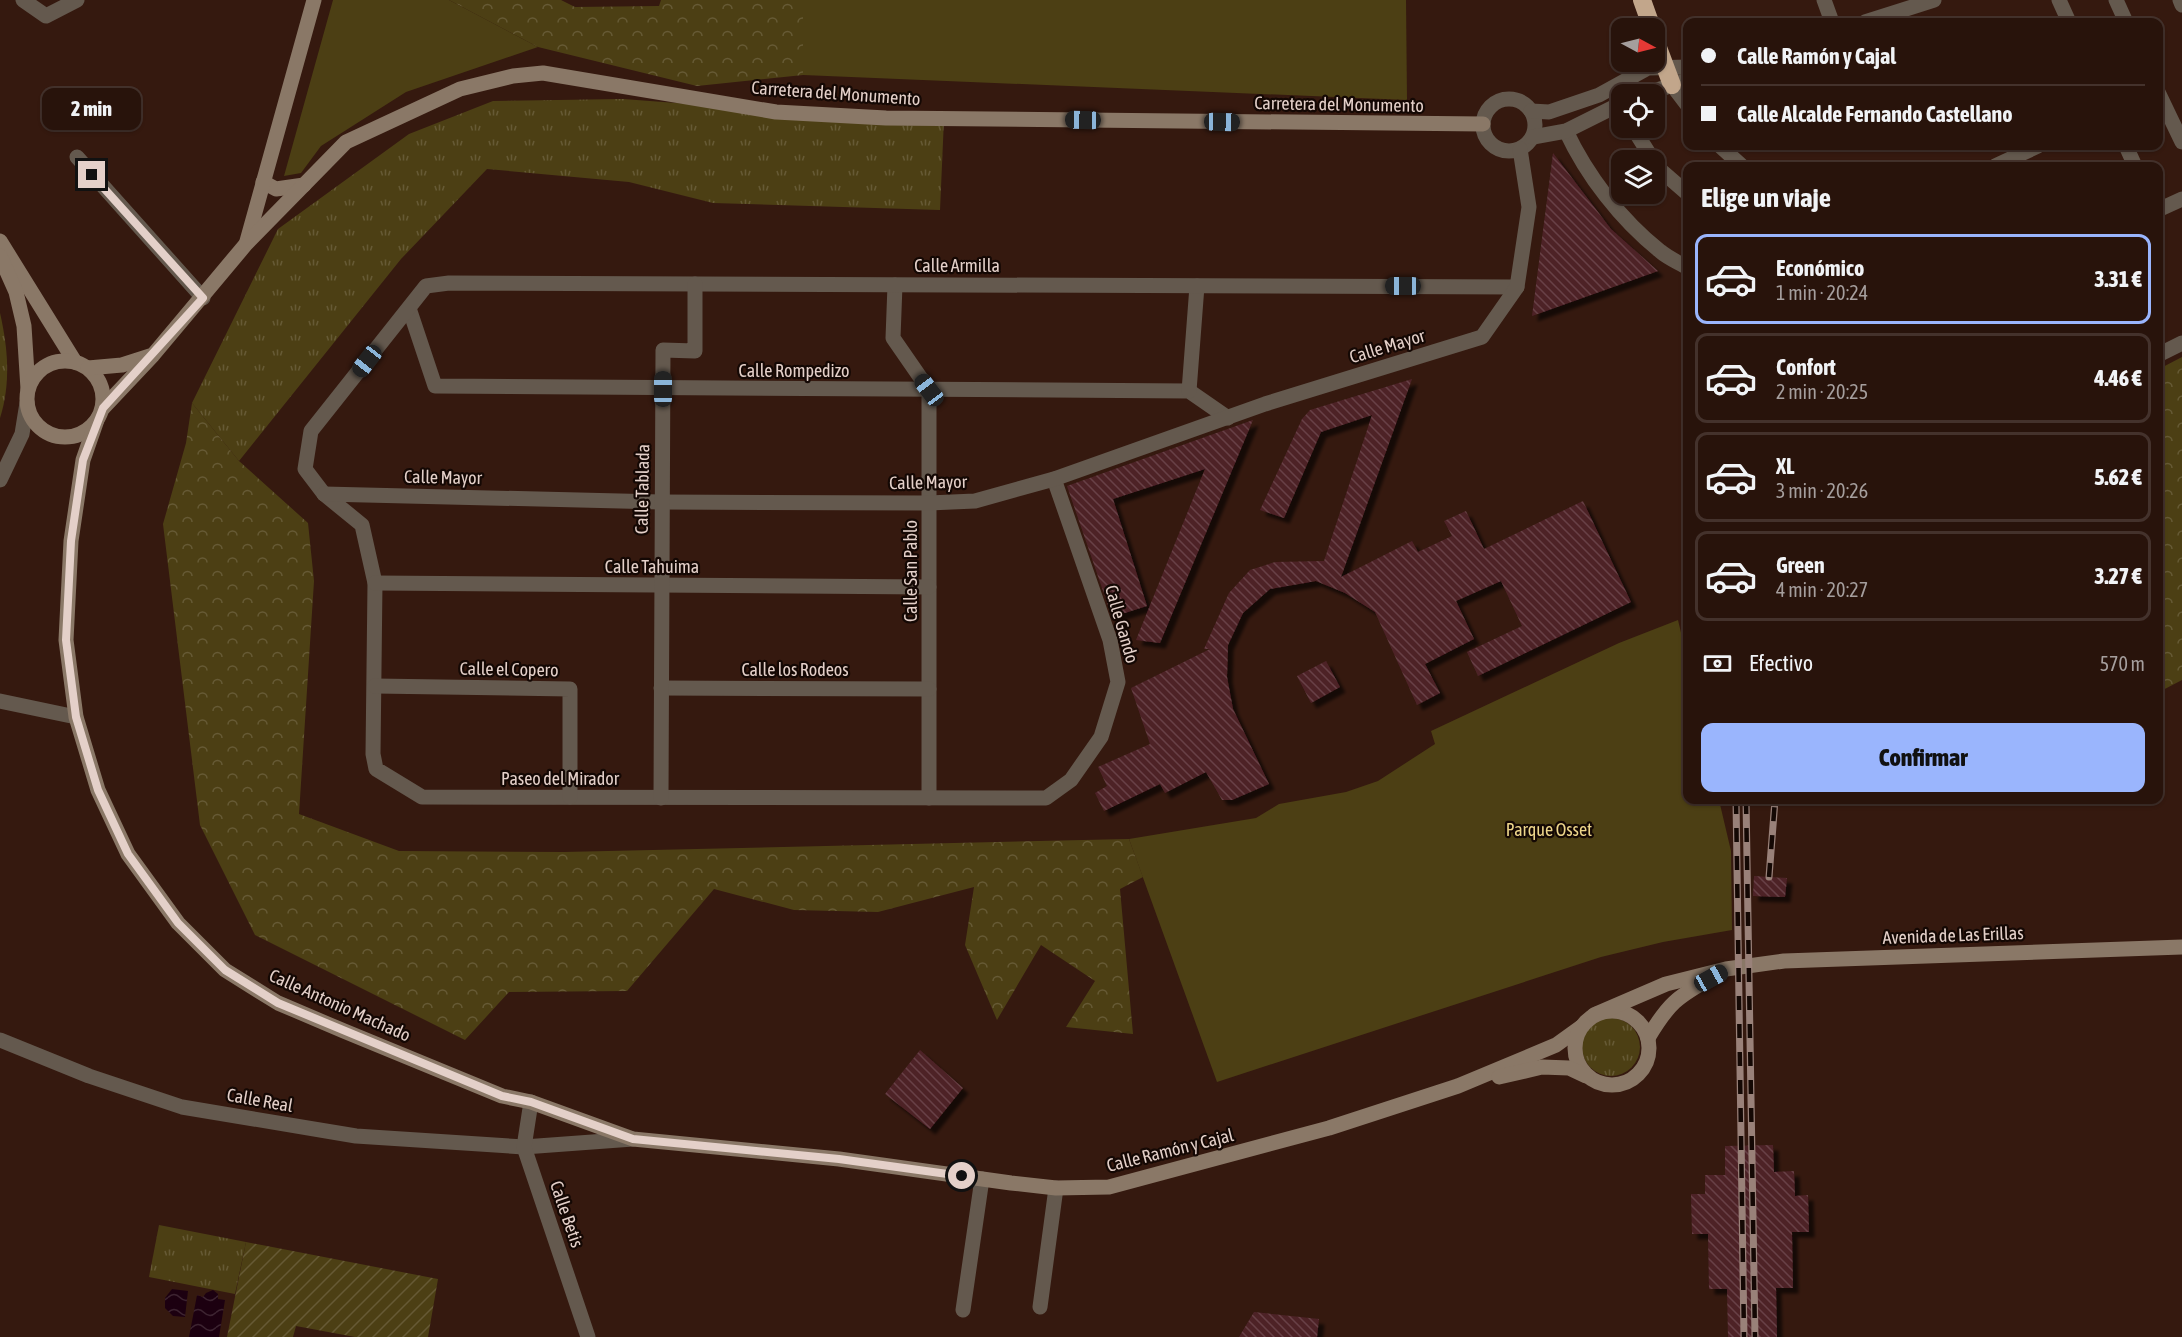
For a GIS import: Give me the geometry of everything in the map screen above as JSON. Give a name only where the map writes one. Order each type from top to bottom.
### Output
[{"type":"highway","points":[[1642,0],[1648,18]]},
{"type":"highway","points":[[1665,67],[1680,82]]},
{"type":"main road","points":[[0,256],[16,292],[24,326],[30,416],[48,434],[70,438],[82,434],[203,298],[246,244],[314,0]]},
{"type":"main road","name":"Carretera del Monumento","points":[[246,244],[346,142],[460,89],[513,76],[543,73],[787,112],[886,118],[1483,124]]},
{"type":"main road","points":[[263,182],[276,189],[304,185]]},
{"type":"main road","points":[[0,241],[82,365],[97,377],[103,395],[100,414]]},
{"type":"main road","points":[[28,396],[34,377],[43,368],[55,362],[122,365],[153,355]]},
{"type":"main road","name":"Calle Antonio Machado","points":[[100,414],[83,460],[71,541],[66,640],[76,717],[98,790],[128,854],[178,923],[225,970],[278,1003],[502,1096],[531,1102],[633,1139]]},
{"type":"main road","name":"Avenida de Las Erillas","points":[[1594,1015],[1666,984],[1726,969],[1784,961],[2182,947]]},
{"type":"main road","name":"Avenida de Las Erillas","points":[[1648,1038],[1662,1013],[1680,995],[1726,969]]},
{"type":"main road","points":[[1616,1011],[1636,1020],[1643,1028],[1648,1038],[1648,1051],[1645,1063],[1634,1077],[1617,1084],[1605,1084],[1593,1080],[1583,1072],[1577,1062],[1576,1038],[1581,1027],[1594,1015],[1616,1011]]},
{"type":"main road","name":"Calle Ramón y Cajal","points":[[633,1139],[839,1159],[1056,1188],[1109,1187],[1329,1128],[1458,1086],[1556,1045],[1581,1027]]},
{"type":"main road","name":"Calle Ramón y Cajal","points":[[1458,1086],[1542,1067],[1569,1068],[1593,1080]]},
{"type":"street","points":[[23,0],[46,16],[77,0]]},
{"type":"street","points":[[1824,0],[1831,18]]},
{"type":"street","points":[[1878,18],[1934,0]]},
{"type":"street","points":[[2059,0],[2067,18]]},
{"type":"street","points":[[2116,0],[2124,18]]},
{"type":"street","points":[[2180,0],[2182,4]]},
{"type":"street","points":[[1665,67],[1683,67]]},
{"type":"street","points":[[1531,111],[1549,112],[1599,95],[1641,72]]},
{"type":"street","points":[[1665,87],[1680,82]]},
{"type":"street","points":[[1509,99],[1522,102],[1531,111],[1536,124],[1533,137],[1520,149],[1510,152],[1499,150],[1485,135],[1483,124],[1487,111],[1496,102],[1509,99]]},
{"type":"street","points":[[2163,102],[2182,142]]},
{"type":"street","points":[[1533,137],[1566,131],[1611,110]]},
{"type":"street","points":[[1566,131],[1574,147],[1618,211],[1661,252],[1683,265]]},
{"type":"street","points":[[1517,287],[1529,207],[1520,149]]},
{"type":"street","points":[[1724,150],[1738,162]]},
{"type":"street","points":[[2004,162],[2029,150]]},
{"type":"street","points":[[77,158],[203,298]]},
{"type":"street","points":[[1665,174],[1683,190]]},
{"type":"street","points":[[2163,208],[2182,199]]},
{"type":"street","name":"Calle Armilla","points":[[324,494],[305,470],[311,431],[426,286],[449,283],[1517,287]]},
{"type":"street","name":"Calle Tablada","points":[[661,798],[663,350],[694,351],[695,284]]},
{"type":"street","points":[[895,285],[893,338],[929,390]]},
{"type":"street","points":[[1197,286],[1190,391],[1228,418]]},
{"type":"street","name":"Calle Mayor","points":[[324,494],[661,502],[929,503],[975,501],[1054,479],[1228,418],[1482,337],[1517,287]]},
{"type":"street","name":"Calle Rompedizo","points":[[409,308],[435,386],[1190,391]]},
{"type":"street","points":[[2163,352],[2182,343]]},
{"type":"street","name":"Calle San Pablo","points":[[929,390],[929,798]]},
{"type":"street","points":[[0,480],[22,434],[28,396]]},
{"type":"street","name":"Calle Gando","points":[[1046,798],[1071,780],[1101,737],[1118,682],[1110,640],[1054,479]]},
{"type":"street","name":"Paseo del Mirador","points":[[324,494],[362,525],[375,583],[373,754],[376,769],[422,797],[1046,798]]},
{"type":"street","name":"Calle Tahuima","points":[[375,583],[929,587]]},
{"type":"street","name":"Calle el Copero","points":[[375,686],[570,689],[570,797]]},
{"type":"street","name":"Calle los Rodeos","points":[[661,688],[929,689]]},
{"type":"street","points":[[0,701],[76,717]]},
{"type":"street","name":"Calle Real","points":[[0,1040],[89,1076],[182,1107],[356,1136],[524,1147],[633,1139]]},
{"type":"street","name":"Calle Betis","points":[[531,1102],[524,1147],[588,1337]]},
{"type":"street","points":[[963,1310],[982,1179]]},
{"type":"street","points":[[1040,1307],[1056,1188]]},
{"type":"green space","points":[[333,0],[449,0],[538,47],[406,92],[321,146],[301,173],[284,176]]},
{"type":"green space","points":[[449,0],[561,0],[575,7],[659,6],[661,0],[803,0],[803,75],[697,86],[538,47]]},
{"type":"green space","points":[[803,0],[1406,0],[1407,100],[803,75]]},
{"type":"green space","points":[[623,99],[944,119],[940,210],[713,203],[629,182],[487,169],[401,259],[239,461],[192,403],[278,229],[409,134],[493,101]]},
{"type":"green space","points":[[0,313],[5,339],[7,379],[0,418]]},
{"type":"green space","points":[[2182,357],[2182,680],[2163,690],[2163,367]]},
{"type":"green space","points":[[192,403],[239,461],[308,523],[314,581],[299,814],[399,851],[564,852],[1129,839],[1143,877],[1120,889],[1133,1034],[1066,1027],[1095,981],[1041,945],[997,1020],[965,945],[974,887],[878,912],[794,910],[714,889],[627,991],[509,992],[465,1040],[255,935],[200,825],[163,524],[186,443]]},
{"type":"green space","name":"Parque Osset","points":[[1678,620],[1683,641],[1683,804],[1720,804],[1731,851],[1732,930],[1663,942],[1601,957],[1217,1082],[1129,839],[1256,818],[1279,804],[1346,792],[1378,781],[1435,744],[1431,731],[1619,643]]},
{"type":"green space","points":[[1611,1018],[1627,1023],[1635,1031],[1640,1047],[1635,1063],[1627,1071],[1611,1076],[1595,1071],[1587,1063],[1582,1047],[1587,1031],[1595,1023]]},
{"type":"green space","points":[[159,1225],[246,1242],[235,1294],[149,1277]]},
{"type":"green space","points":[[246,1242],[438,1279],[428,1337],[355,1337],[296,1326],[293,1337],[227,1337]]},
{"type":"water","points":[[172,1289],[188,1291],[185,1317],[173,1316],[165,1308],[165,1298]]},
{"type":"water","points":[[213,1290],[218,1294],[218,1299],[225,1300],[219,1337],[189,1337],[197,1295],[203,1297]]},
{"type":"building","points":[[1553,153],[1611,229],[1658,271],[1532,316]]},
{"type":"building","points":[[1412,379],[1341,577],[1412,541],[1418,552],[1452,536],[1444,521],[1466,511],[1484,549],[1583,501],[1631,602],[1478,676],[1467,652],[1522,626],[1501,581],[1456,601],[1474,639],[1425,664],[1440,693],[1417,705],[1375,612],[1345,593],[1316,581],[1270,589],[1243,613],[1228,645],[1227,677],[1233,709],[1269,784],[1232,800],[1222,800],[1206,772],[1165,793],[1160,784],[1104,811],[1095,793],[1107,786],[1098,767],[1150,744],[1131,688],[1210,649],[1204,649],[1229,593],[1250,570],[1275,562],[1324,561],[1372,415],[1321,432],[1284,518],[1260,510],[1302,419],[1310,410]]},
{"type":"building","points":[[1253,420],[1160,643],[1136,640],[1205,469],[1113,499],[1147,606],[1112,617],[1067,486]]},
{"type":"building","points":[[1326,661],[1340,687],[1311,703],[1297,676]]},
{"type":"building","points":[[1754,876],[1787,878],[1785,897],[1753,896]]},
{"type":"building","points":[[920,1050],[963,1088],[930,1129],[885,1094]]},
{"type":"building","points":[[1773,1145],[1774,1172],[1794,1171],[1795,1196],[1808,1195],[1809,1232],[1792,1232],[1793,1288],[1776,1288],[1777,1337],[1728,1337],[1727,1289],[1709,1289],[1708,1234],[1692,1234],[1691,1194],[1705,1194],[1705,1175],[1725,1175],[1725,1146]]},
{"type":"building","points":[[1254,1312],[1319,1319],[1317,1337],[1239,1337]]},
{"type":"railway","points":[[1736,804],[1744,1337]]},
{"type":"railway","points":[[1746,804],[1755,1337]]},
{"type":"railway","points":[[1769,877],[1775,804]]},
{"type":"route","points":[[92,175],[203,298],[103,408],[97,420],[83,460],[71,541],[66,640],[76,717],[98,790],[128,854],[178,923],[225,970],[278,1003],[502,1096],[531,1102],[633,1139],[839,1159],[962,1176]]}]
